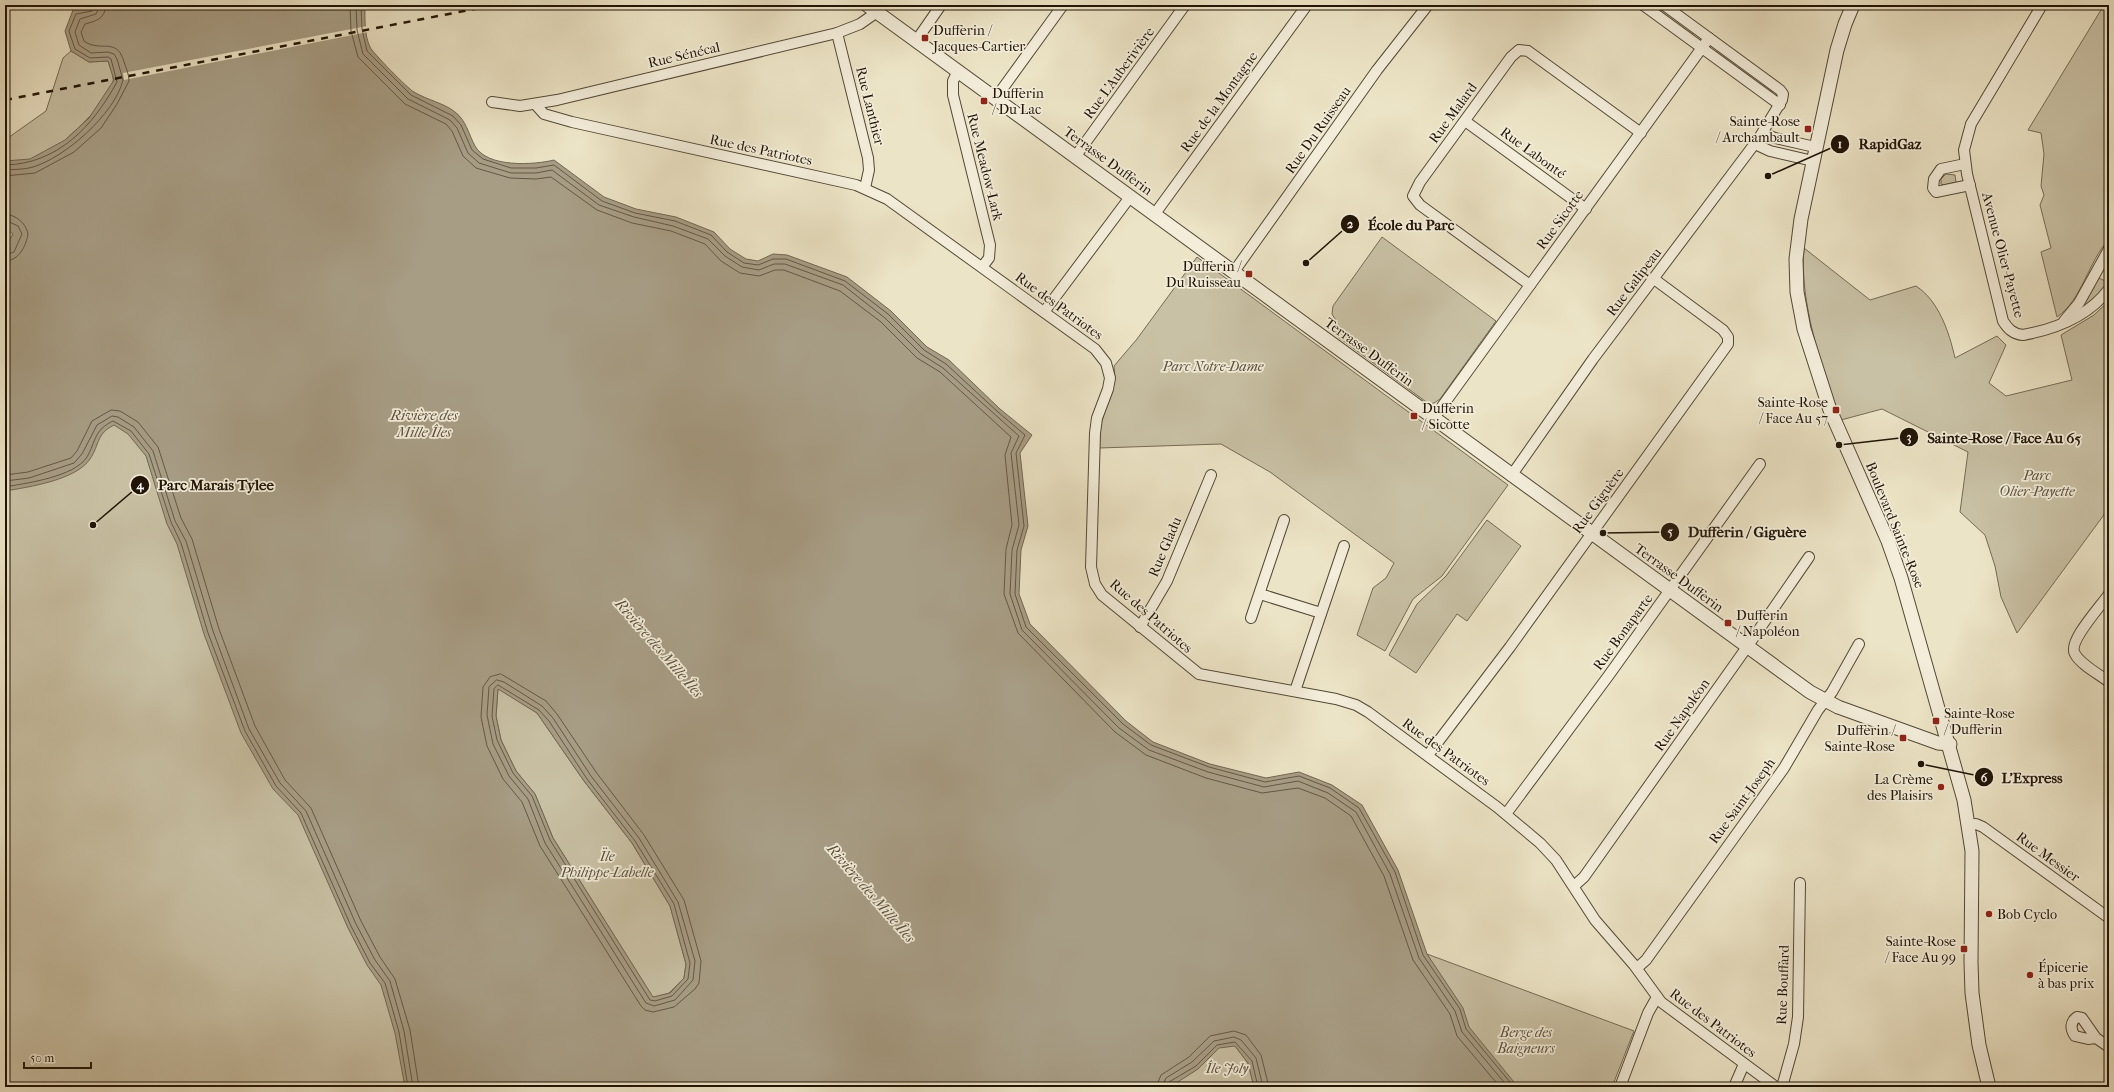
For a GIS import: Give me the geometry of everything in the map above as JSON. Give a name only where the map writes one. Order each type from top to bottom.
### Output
[{"type":"street","points":[[916,40],[941,5]]},
{"type":"street","points":[[995,99],[1063,5]]},
{"type":"street","name":"Rue L'Auberivière","points":[[1075,157],[1185,5]]},
{"type":"street","name":"Rue de la Montagne","points":[[1154,215],[1307,5]]},
{"type":"street","name":"Rue Du Ruisseau","points":[[1233,273],[1377,70],[1428,5]]},
{"type":"street","points":[[1643,5],[1780,105],[1783,97],[1782,92],[1664,5]]},
{"type":"street","name":"Boulevard Sainte-Rose","points":[[1853,5],[1838,43],[1812,161],[1801,219],[1796,259],[1797,288],[1801,315],[1830,410],[1897,565],[1950,744],[1969,825],[1972,859],[1970,962],[1972,993],[1979,1045],[1989,1087]]},
{"type":"street","name":"Avenue Olier-Payette","points":[[2042,5],[1971,124],[1964,144],[1965,164],[2005,324],[2011,332],[2020,335],[2057,325],[2086,312],[2109,289]]},
{"type":"street","name":"Terrasse Dufferin","points":[[872,8],[1511,476],[1810,692],[1825,701],[1938,743],[1950,744]]},
{"type":"street","name":"Rue Sénécal","points":[[492,102],[509,106],[535,104],[837,32],[860,24],[872,8]]},
{"type":"street","name":"Rue Lanthier","points":[[837,32],[868,158],[869,170],[865,188]]},
{"type":"street","name":"Rue Sicotte","points":[[1433,419],[1709,38]]},
{"type":"street","name":"Rue Malard","points":[[1530,285],[1423,208],[1414,198],[1413,193],[1417,186],[1511,57],[1516,52],[1523,49],[1641,132]]},
{"type":"street","name":"Rue Meadow-Lark","points":[[958,71],[953,81],[953,95],[990,245],[988,258],[982,267]]},
{"type":"street","name":"Rue des Patriotes","points":[[535,104],[544,114],[566,120],[865,188],[887,199],[1095,349],[1103,357],[1108,368],[1110,383],[1097,418],[1095,433],[1091,567],[1095,584],[1102,595],[1200,674],[1295,691],[1356,705],[1428,755],[1506,814],[1545,847],[1574,886],[1595,920],[1637,968],[1657,997],[1670,1010],[1776,1087]]},
{"type":"street","name":"Rue Galipeau","points":[[1511,476],[1588,365],[1755,144],[1780,105]]},
{"type":"street","name":"Rue Labonté","points":[[1465,121],[1586,209]]},
{"type":"street","points":[[1763,133],[1775,138],[1815,147]]},
{"type":"street","points":[[1755,144],[1770,152],[1812,161]]},
{"type":"street","name":"Avenue Olier-Payette","points":[[1965,164],[1941,169],[1934,179],[1933,188],[1936,192],[1942,192],[1970,185]]},
{"type":"street","points":[[1044,312],[1130,197]]},
{"type":"street","name":"Avenue Olier-Payette","points":[[2057,325],[2075,309],[2109,249]]},
{"type":"street","name":"Rue Giguère","points":[[1428,755],[1591,534],[1728,341],[1727,334],[1723,330],[1654,279]]},
{"type":"street","name":"Rue Bonaparte","points":[[1506,814],[1670,591],[1760,464]]},
{"type":"street","name":"Rue Gladu","points":[[1140,627],[1167,581],[1211,475]]},
{"type":"street","points":[[1251,618],[1284,520]]},
{"type":"street","points":[[1295,691],[1344,546]]},
{"type":"street","name":"Rue Napoléon","points":[[1574,886],[1584,877],[1809,557]]},
{"type":"street","points":[[1260,594],[1321,613]]},
{"type":"street","points":[[2109,594],[2077,637],[2073,647],[2075,655],[2080,660],[2109,682]]},
{"type":"street","name":"Rue Saint-Joseph","points":[[1637,968],[1646,960],[1774,782],[1832,692],[1859,644]]},
{"type":"street","name":"Rue Messier","points":[[1969,825],[1976,824],[1983,828],[2109,918]]},
{"type":"street","name":"Rue Bouffard","points":[[1782,1087],[1794,1044],[1798,1017],[1800,883]]},
{"type":"street","points":[[1620,1087],[1648,1013],[1657,997]]},
{"type":"street","points":[[2096,1038],[2109,1047]]},
{"type":"street","points":[[1734,1087],[1744,1064]]},
{"type":"green space","points":[[1651,5],[1656,5],[1694,32],[1692,35]]},
{"type":"green space","points":[[2104,5],[2109,5],[2109,239],[2096,258],[2073,301],[2066,310],[2057,317],[2041,252],[2051,248],[2040,205],[2044,195],[2041,186],[2044,154],[2041,133],[2028,130]]},
{"type":"green space","points":[[1718,50],[1773,90],[1771,93],[1716,52]]},
{"type":"green space","points":[[71,51],[89,62],[108,61],[113,77],[111,88],[101,104],[66,139],[123,404],[322,831],[423,1087],[5,1087],[5,140],[46,111],[63,58]]},
{"type":"green space","points":[[1946,174],[1955,175],[1956,182],[1944,185],[1941,184],[1941,179]]},
{"type":"green space","points":[[1382,237],[1496,321],[1440,399],[1434,403],[1429,404],[1338,337],[1335,319],[1332,314],[1333,306]]},
{"type":"green space","name":"Parc Olier-Payette","points":[[1804,248],[1870,300],[1916,286],[1931,300],[1942,318],[1950,338],[1955,358],[1997,336],[2006,345],[1989,383],[2006,396],[2072,380],[2061,335],[2094,315],[2109,301],[2109,508],[2017,633],[2001,597],[1995,566],[1985,535],[1960,512],[1968,452],[1882,409],[1841,420],[1826,379],[1808,313],[1803,269]]},
{"type":"green space","name":"Parc Notre-Dame","points":[[1197,257],[1508,485],[1442,576],[1413,599],[1385,651],[1357,635],[1373,588],[1386,578],[1394,563],[1270,472],[1221,444],[1099,448],[1101,424],[1115,378],[1114,366],[1137,339]]},
{"type":"green space","points":[[2097,277],[2109,283],[2094,302],[2079,310]]},
{"type":"green space","points":[[1487,520],[1521,546],[1467,621],[1457,614],[1416,673],[1389,655],[1417,604],[1446,576]]},
{"type":"green space","name":"Ïle Philippe-Labelle","points":[[498,688],[537,713],[584,781],[632,843],[670,906],[686,964],[684,978],[669,993],[653,998],[553,838],[535,794],[516,771],[501,740],[496,716]]},
{"type":"green space","name":"Île Joly","points":[[1114,939],[1235,1046],[1248,1063],[1254,1087],[1170,1087]]},
{"type":"green space","name":"Berge des Baigneurs","points":[[1427,954],[1634,1031],[1612,1087],[1502,1087]]},
{"type":"water","name":"Rivière des Mille Îles","points":[[101,5],[365,5],[366,32],[368,42],[372,50],[390,70],[414,92],[446,106],[459,115],[465,123],[475,146],[481,153],[490,158],[512,163],[523,164],[554,160],[604,197],[636,209],[676,217],[714,232],[730,249],[746,259],[758,261],[773,254],[787,255],[847,277],[891,311],[927,347],[949,360],[1000,409],[1032,435],[1020,453],[1028,526],[1021,550],[1019,594],[1030,624],[1126,721],[1153,742],[1210,764],[1266,778],[1299,772],[1332,785],[1362,805],[1398,870],[1427,954],[1463,1008],[1469,1027],[1518,1087],[1254,1087],[1248,1063],[1235,1046],[1219,1048],[1198,1069],[1170,1087],[405,1087],[395,1033],[381,985],[367,965],[348,928],[298,815],[273,789],[241,733],[204,634],[177,544],[167,524],[146,456],[128,434],[114,425],[108,428],[101,436],[90,459],[74,472],[39,485],[5,491],[5,247],[13,234],[5,228],[5,161],[30,159],[65,140],[89,118],[114,80],[108,61],[89,62],[71,51],[65,31],[73,10]],"holes":[[[498,689],[537,713],[584,781],[632,843],[670,906],[686,964],[684,978],[670,993],[653,997],[553,838],[535,794],[516,771],[501,740],[496,716]]]},
{"type":"pier","points":[[367,26],[368,32],[124,80],[123,73]]},
{"type":"railway","points":[[5,100],[495,5]]},
{"type":"place","name":"Dufferin / Jacques-Cartier","points":[[925,38]]},
{"type":"place","name":"Dufferin / Du Lac","points":[[984,101]]},
{"type":"place","name":"Sainte-Rose / Archambault","points":[[1808,129]]},
{"type":"place","name":"RapidGaz","points":[[1768,176]]},
{"type":"place","name":"École du Parc","points":[[1306,263]]},
{"type":"place","name":"Dufferin / Du Ruisseau","points":[[1249,274]]},
{"type":"place","name":"Sainte-Rose / Face Au 57","points":[[1836,410]]},
{"type":"place","name":"Dufferin / Sicotte","points":[[1414,416]]},
{"type":"place","name":"Sainte-Rose / Face Au 65","points":[[1839,445]]},
{"type":"place","name":"Parc Marais Tylee","points":[[93,525]]},
{"type":"place","name":"Dufferin / Giguère","points":[[1603,533]]},
{"type":"place","name":"Dufferin / Napoléon","points":[[1728,623]]},
{"type":"place","name":"Sainte-Rose / Dufferin","points":[[1936,721]]},
{"type":"place","name":"Dufferin / Sainte-Rose","points":[[1903,738]]},
{"type":"place","name":"L'Express","points":[[1921,764]]},
{"type":"place","name":"La Crème des Plaisirs","points":[[1941,787]]},
{"type":"place","name":"Bob Cyclo","points":[[1989,914]]},
{"type":"place","name":"Sainte-Rose / Face Au 99","points":[[1964,949]]},
{"type":"place","name":"Épicerie à bas prix","points":[[2030,975]]}]
